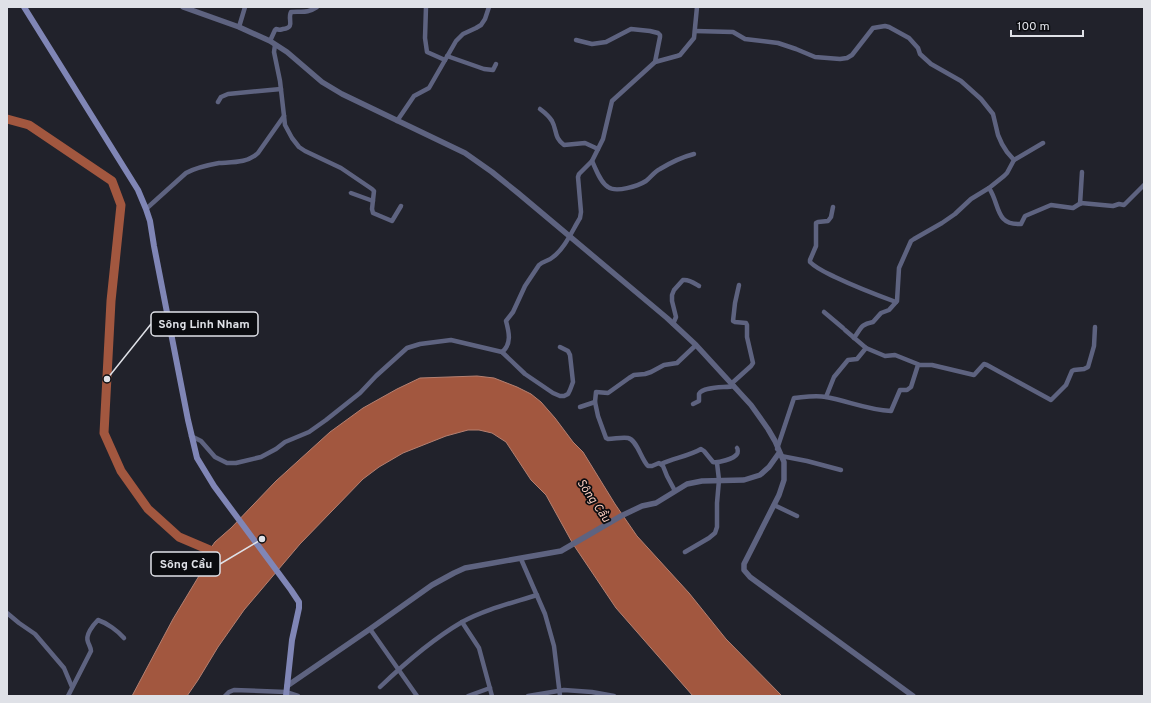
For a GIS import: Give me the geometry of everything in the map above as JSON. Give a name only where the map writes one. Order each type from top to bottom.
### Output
[{"type":"main road","points":[[24,7],[138,190],[146,208],[150,221],[191,436],[197,458],[214,486],[299,602],[292,640],[286,691]]},
{"type":"street","points":[[184,7],[239,27],[272,43],[287,52],[322,82],[362,104],[465,153],[492,172],[696,345],[751,405],[768,429],[784,462],[784,480],[779,495],[744,564],[744,570],[756,582],[913,696]]},
{"type":"street","points":[[239,27],[245,7]]},
{"type":"street","points":[[317,7],[311,11],[291,12],[290,26],[288,28],[275,30],[272,43],[281,89],[285,125],[299,147],[312,155],[341,168],[372,189],[374,191],[373,213],[390,221],[393,220],[401,206]]},
{"type":"street","points":[[426,7],[425,38],[427,52],[484,69],[493,70],[496,64]]},
{"type":"street","points":[[397,120],[414,96],[429,88],[460,36],[476,28],[486,19],[489,7]]},
{"type":"street","points":[[502,352],[508,343],[509,334],[506,321],[513,312],[524,286],[542,262],[554,256],[564,246],[580,218],[581,212],[578,177],[579,174],[592,161],[606,131],[612,100],[655,62],[680,55],[694,38],[697,7]]},
{"type":"street","points":[[695,31],[734,32],[745,39],[778,43],[813,57],[840,59],[847,58],[852,55],[873,28],[889,26],[908,38],[918,48],[920,54],[931,64],[960,81],[981,99],[993,114],[1000,140],[1014,160]]},
{"type":"street","points":[[576,40],[598,44],[614,39],[631,29],[642,29],[658,33],[660,37],[655,62]]},
{"type":"street","points":[[218,102],[221,97],[228,94],[281,89]]},
{"type":"street","points":[[540,109],[551,119],[554,124],[557,138],[561,143],[564,145],[585,143],[598,149]]},
{"type":"street","points":[[146,208],[191,170],[217,164],[240,161],[255,156],[284,116]]},
{"type":"street","points":[[854,338],[863,325],[874,322],[881,313],[889,310],[896,302],[899,268],[911,241],[951,217],[971,199],[989,188],[1007,173],[1014,160],[1042,143]]},
{"type":"street","points":[[592,161],[604,184],[617,190],[642,183],[658,169],[694,154]]},
{"type":"street","points":[[1080,204],[1082,172]]},
{"type":"street","points":[[989,188],[993,193],[1005,221],[1021,224],[1025,216],[1051,205],[1073,208],[1080,204],[1113,206],[1119,204],[1124,205],[1144,185]]},
{"type":"street","points":[[351,193],[373,201]]},
{"type":"street","points":[[833,207],[831,217],[828,221],[816,223],[816,246],[810,262],[828,274],[850,285],[896,302]]},
{"type":"street","points":[[673,324],[676,317],[672,297],[674,290],[683,280],[688,280],[699,286]]},
{"type":"street","points":[[693,404],[699,401],[699,394],[702,391],[709,388],[726,388],[732,385],[753,363],[746,323],[732,321],[739,285]]},
{"type":"street","points":[[824,312],[866,348],[885,356],[894,355],[918,365],[932,365],[974,375],[984,364],[1051,400],[1066,385],[1072,371],[1084,370],[1088,367],[1094,346],[1095,327]]},
{"type":"street","points":[[191,436],[201,441],[215,457],[227,463],[236,463],[261,457],[285,442],[309,432],[326,420],[360,393],[376,376],[407,348],[430,342],[451,340],[502,352],[525,374],[553,393],[564,396],[568,394],[573,382],[570,355],[568,351],[560,347]]},
{"type":"street","points":[[696,345],[677,363],[664,365],[645,374],[634,375],[608,392],[596,392],[595,402],[598,416],[606,438],[630,439],[635,444],[642,459],[648,466],[661,464],[702,449],[713,462],[727,460],[738,453],[737,448]]},
{"type":"street","points":[[826,397],[834,377],[848,360],[857,359],[866,348]]},
{"type":"street","points":[[286,691],[432,585],[454,573],[465,568],[561,551],[621,516],[642,506],[653,504],[687,484],[702,481],[744,480],[760,474],[770,467],[779,453],[794,398],[808,396],[826,397],[870,409],[891,411],[900,390],[907,390],[911,387],[918,365]]},
{"type":"street","points":[[580,407],[595,402]]},
{"type":"street","points":[[779,453],[841,470]]},
{"type":"street","points":[[685,552],[710,538],[715,533],[717,527],[719,480],[717,462]]},
{"type":"street","points":[[661,464],[675,492]]},
{"type":"street","points":[[774,506],[797,516]]},
{"type":"street","points":[[521,558],[545,614],[554,649],[560,693]]},
{"type":"street","points":[[380,686],[422,650],[462,622],[495,607],[537,595]]},
{"type":"street","points":[[7,613],[35,634],[66,670],[72,687]]},
{"type":"street","points":[[68,696],[92,652],[87,637],[98,620],[115,630],[124,638]]},
{"type":"street","points":[[462,622],[479,648],[492,696]]},
{"type":"street","points":[[370,629],[418,696]]},
{"type":"street","points":[[468,696],[490,688]]},
{"type":"street","points":[[225,696],[234,690],[254,690],[286,691],[298,696]]},
{"type":"street","points":[[254,690],[254,696]]},
{"type":"street","points":[[528,696],[592,692],[614,696]]},
{"type":"water","name":"Sông Cầu","points":[[477,376],[494,378],[517,387],[531,394],[541,402],[573,442],[583,452],[615,504],[637,536],[689,593],[726,639],[782,696],[693,696],[616,608],[573,544],[546,495],[531,480],[506,442],[492,433],[479,430],[468,430],[446,436],[403,453],[379,467],[363,479],[300,544],[244,610],[218,647],[187,696],[132,696],[173,619],[211,556],[208,552],[215,542],[231,528],[276,481],[330,432],[363,408],[397,389],[420,378]]},
{"type":"waterway","points":[[7,119],[29,125],[112,181],[121,205],[111,301],[104,433],[121,471],[148,509],[179,537],[219,554]]},
{"type":"place","name":"Sông Linh Nham","points":[[107,379]]},
{"type":"place","name":"Sông Cầu","points":[[262,539]]}]
